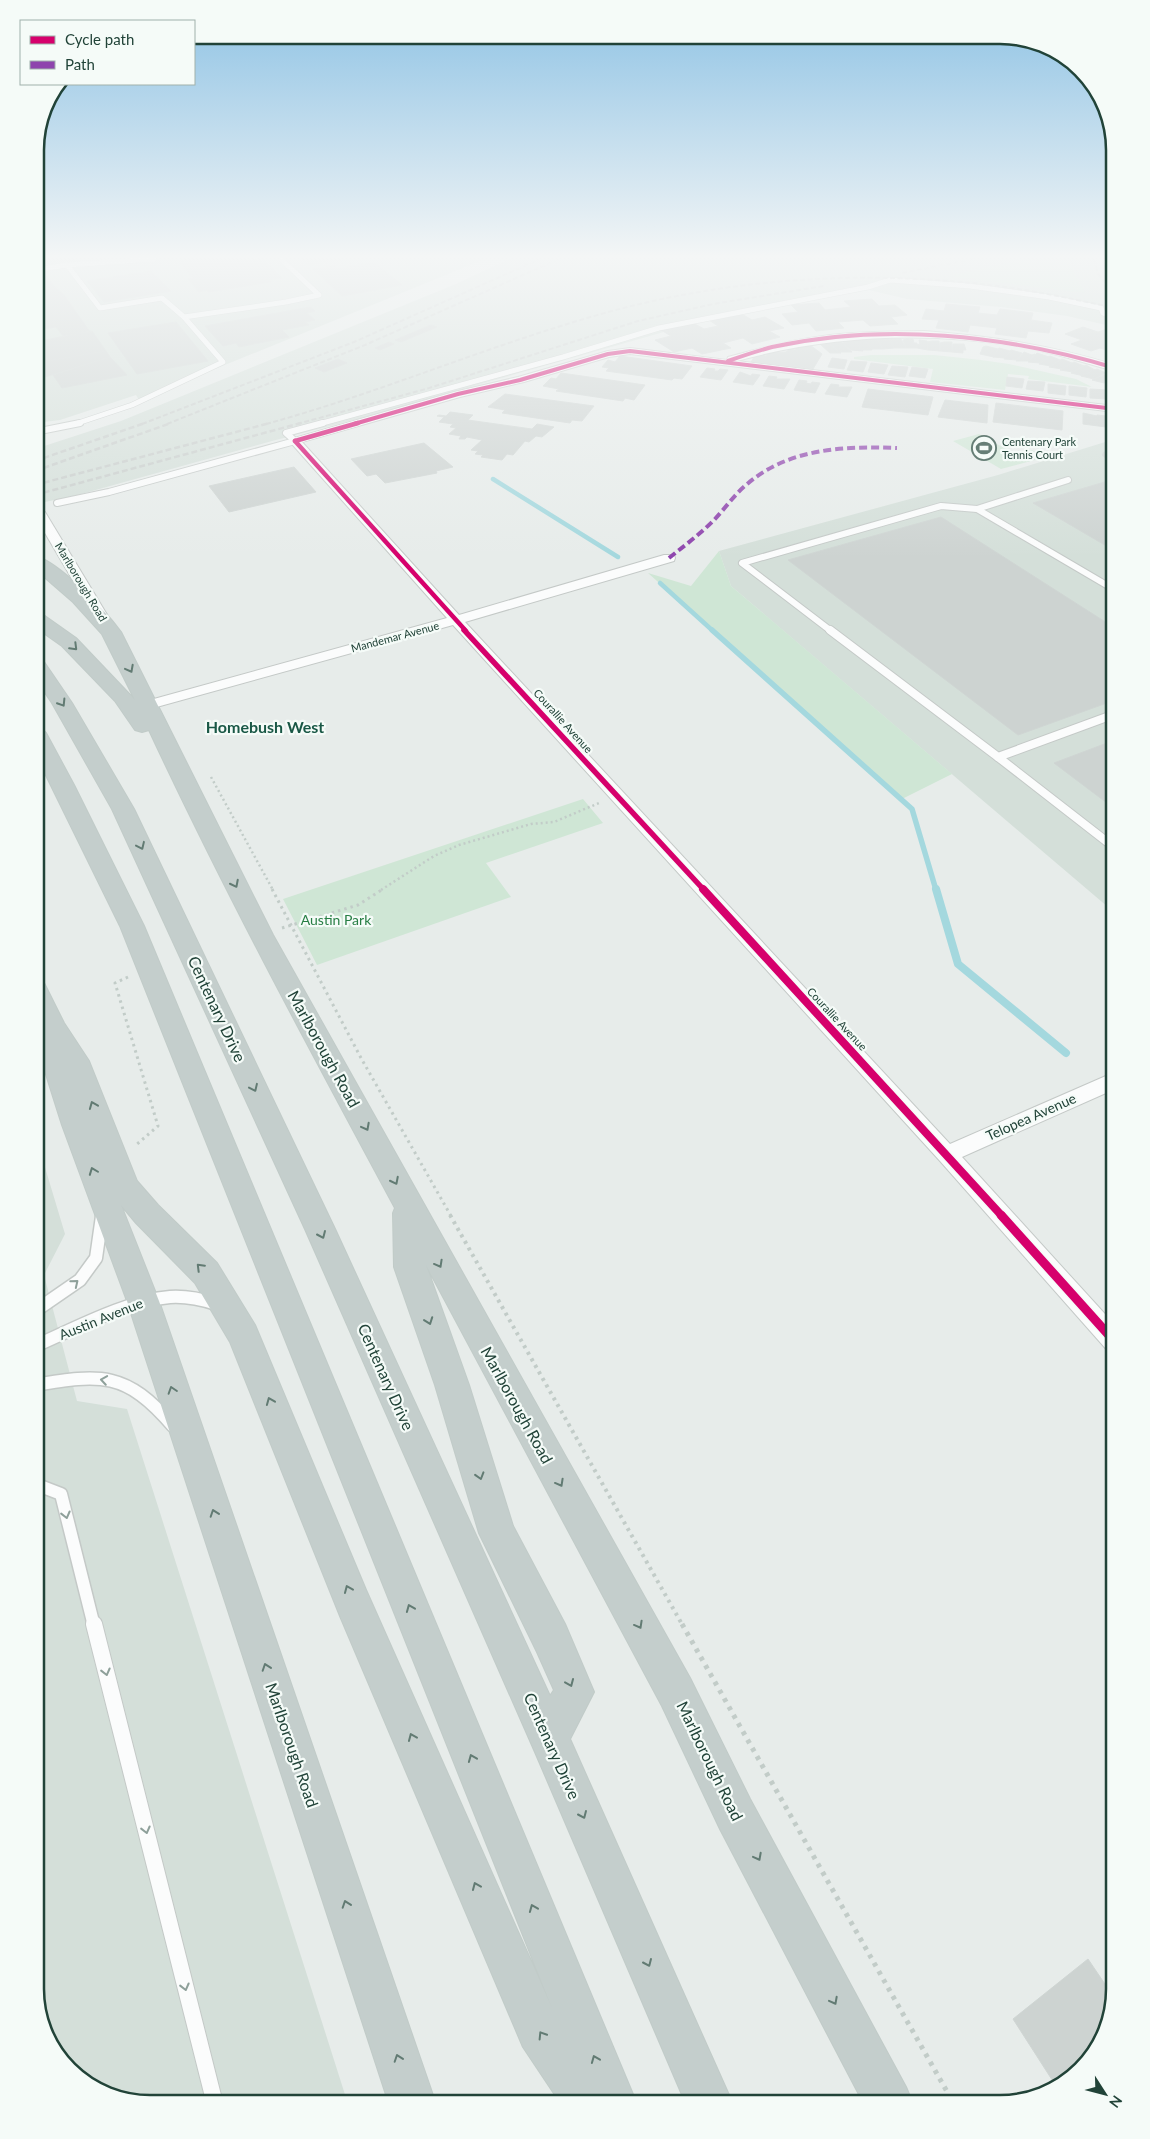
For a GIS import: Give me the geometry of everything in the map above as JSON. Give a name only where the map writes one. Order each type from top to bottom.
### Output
[{"type":"highway","name":"Marlborough Road","points":[[44,566],[80,598],[111,632],[261,935],[676,1692],[735,1814],[884,2095]]},
{"type":"highway","points":[[44,624],[69,642],[123,697],[196,807]]},
{"type":"highway","name":"Centenary Drive","points":[[44,676],[62,703],[123,809],[316,1220],[549,1738],[706,2095]]},
{"type":"highway","points":[[44,750],[132,926],[610,2095]]},
{"type":"highway","name":"Marlborough Road","points":[[44,1008],[53,1027],[57,1065],[76,1125],[143,1301],[411,2095]]},
{"type":"highway","points":[[53,1027],[75,1061],[125,1188],[147,1214],[206,1273],[244,1335],[353,1603],[539,2031],[583,2095]]},
{"type":"highway","points":[[408,1206],[410,1267],[452,1385],[497,1533],[551,1638],[574,1692],[549,1738]]},
{"type":"street","points":[[295,441],[596,359]]},
{"type":"street","points":[[697,359],[1106,408]]},
{"type":"street","points":[[725,362],[734,359]]},
{"type":"street","points":[[1080,359],[1106,366]]},
{"type":"street","points":[[378,418],[459,405],[498,391],[520,380]]},
{"type":"street","points":[[448,398],[459,405]]},
{"type":"street","name":"Courallie Avenue","points":[[295,441],[616,797],[948,1155],[1106,1332]]},
{"type":"street","name":"Marlborough Road","points":[[44,521],[111,632]]},
{"type":"street","name":"Mandemar Avenue","points":[[148,705],[455,620],[669,558]]},
{"type":"street","name":"Telopea Avenue","points":[[948,1155],[1106,1084]]},
{"type":"lane","points":[[44,430],[113,414],[142,403],[223,362],[220,359]]},
{"type":"lane","points":[[295,441],[286,433],[557,359]]},
{"type":"lane","points":[[57,503],[109,492],[295,441]]},
{"type":"lane","points":[[1068,480],[977,509],[941,506],[742,563],[1106,841]]},
{"type":"lane","points":[[977,509],[1106,585]]},
{"type":"lane","points":[[998,757],[1106,717]]},
{"type":"lane","points":[[44,1305],[80,1280],[96,1258],[105,1201]]},
{"type":"lane","name":"Austin Avenue","points":[[44,1342],[143,1301],[177,1296],[201,1298],[227,1308]]},
{"type":"lane","points":[[44,1384],[103,1378],[120,1383],[139,1394],[163,1414],[194,1452]]},
{"type":"lane","points":[[44,1487],[61,1494],[213,2095]]},
{"type":"path","points":[[206,769],[292,925],[361,1058],[949,2095]]},
{"type":"path","points":[[261,935],[358,905],[434,856],[459,845],[513,828],[554,822],[569,814],[616,797]]},
{"type":"path","points":[[114,1160],[124,1155],[158,1126],[115,983],[135,975]]},
{"type":"shaded area","points":[[44,359],[240,359],[139,400],[136,395],[60,420],[44,422]]},
{"type":"shaded area","points":[[273,359],[570,359],[365,417],[74,496],[44,502],[44,446],[121,421]]},
{"type":"shaded area","points":[[1106,442],[1106,905],[731,586],[719,551],[998,475]]},
{"type":"shaded area","points":[[44,1164],[65,1234],[44,1275]]},
{"type":"shaded area","points":[[44,1275],[77,1401],[127,1409],[345,2095],[143,2095],[116,2090],[97,2081],[75,2064],[58,2042],[47,2016],[44,1996]]},
{"type":"green space","points":[[854,359],[981,360],[1009,364],[1076,379],[1092,387],[1028,379],[1029,376],[1008,374],[1005,390],[930,382],[933,369]]},
{"type":"green space","name":"Centenary Park Tennis Court","points":[[979,434],[1015,454],[1032,450],[1046,457],[1001,469],[953,441]]},
{"type":"green space","points":[[719,551],[731,586],[952,774],[902,799],[648,573],[691,586]]},
{"type":"green space","name":"Austin Park","points":[[583,799],[603,823],[486,863],[511,897],[317,965],[283,899]]},
{"type":"building","points":[[44,359],[60,359],[44,361]]},
{"type":"building","points":[[60,359],[104,359],[44,377],[44,361]]},
{"type":"building","points":[[104,359],[112,359],[127,375],[62,388],[53,375]]},
{"type":"building","points":[[126,359],[206,359],[208,361],[137,374]]},
{"type":"building","points":[[338,359],[347,363],[324,372],[315,368]]},
{"type":"building","points":[[618,359],[640,359],[692,366],[682,379],[674,378],[672,380],[606,371],[609,368],[602,367],[608,360],[615,362]]},
{"type":"building","points":[[753,359],[819,359],[813,369],[751,362]]},
{"type":"building","points":[[832,359],[847,360],[844,369],[828,367]]},
{"type":"building","points":[[1018,359],[1031,359],[1029,361],[1016,361]]},
{"type":"building","points":[[1031,359],[1046,359],[1040,363],[1028,362]]},
{"type":"building","points":[[1046,359],[1060,360],[1051,366],[1039,364]]},
{"type":"building","points":[[1062,359],[1072,363],[1062,369],[1049,367]]},
{"type":"building","points":[[851,361],[867,362],[863,372],[847,370]]},
{"type":"building","points":[[1074,362],[1084,366],[1073,372],[1060,370]]},
{"type":"building","points":[[871,363],[888,365],[884,374],[868,372]]},
{"type":"building","points":[[1086,365],[1095,370],[1084,376],[1071,373]]},
{"type":"building","points":[[892,366],[908,367],[905,377],[888,375]]},
{"type":"building","points":[[912,367],[928,369],[925,378],[909,376]]},
{"type":"building","points":[[707,368],[715,369],[714,371],[720,369],[728,370],[721,380],[700,377]]},
{"type":"building","points":[[1097,369],[1106,373],[1094,379],[1081,376]]},
{"type":"building","points":[[740,372],[751,376],[752,374],[760,375],[753,385],[733,382]]},
{"type":"building","points":[[561,373],[645,385],[634,400],[625,398],[623,401],[556,391],[559,389],[543,386],[551,378],[556,379]]},
{"type":"building","points":[[1106,374],[1106,382],[1104,383],[1092,380]]},
{"type":"building","points":[[769,376],[777,377],[776,379],[790,379],[784,389],[763,386]]},
{"type":"building","points":[[1007,377],[1024,379],[1022,388],[1006,386]]},
{"type":"building","points":[[799,380],[807,381],[806,383],[811,384],[812,382],[820,383],[815,393],[794,390]]},
{"type":"building","points":[[1028,381],[1045,382],[1043,391],[1026,389]]},
{"type":"building","points":[[831,384],[839,385],[838,387],[852,387],[847,397],[825,394]]},
{"type":"building","points":[[1048,384],[1066,386],[1065,395],[1048,393]]},
{"type":"building","points":[[1069,386],[1087,388],[1086,397],[1069,395]]},
{"type":"building","points":[[868,389],[933,397],[928,415],[862,407]]},
{"type":"building","points":[[1090,389],[1106,390],[1106,399],[1090,398]]},
{"type":"building","points":[[505,394],[594,406],[582,421],[572,420],[570,423],[502,413],[505,410],[488,407]]},
{"type":"building","points":[[945,400],[988,405],[987,423],[938,417]]},
{"type":"building","points":[[996,403],[1063,411],[1062,430],[993,422]]},
{"type":"building","points":[[450,412],[473,415],[468,420],[532,429],[537,424],[554,427],[542,437],[536,436],[529,442],[525,441],[513,455],[507,454],[502,460],[481,457],[483,455],[475,454],[478,451],[471,450],[482,440],[467,437],[459,439],[461,436],[449,434],[456,428],[450,427],[453,424],[439,422],[444,417],[437,416],[446,416]]},
{"type":"building","points":[[1083,413],[1106,416],[1106,427],[1083,424]]},
{"type":"building","points":[[424,443],[453,467],[436,471],[437,473],[385,483],[376,474],[367,476],[351,459]]},
{"type":"building","points":[[1106,452],[1106,459],[1102,455]]},
{"type":"building","points":[[294,467],[316,492],[229,512],[209,486]]},
{"type":"building","points":[[1106,482],[1106,546],[1033,503]]},
{"type":"building","points":[[941,517],[1106,622],[1106,703],[1018,735],[788,560]]},
{"type":"building","points":[[1106,743],[1106,802],[1054,763]]},
{"type":"building","points":[[1088,1959],[1106,1986],[1104,2010],[1095,2036],[1080,2059],[1053,2081],[1013,2019]]},
{"type":"waterway","points":[[493,479],[618,557]]},
{"type":"waterway","points":[[660,583],[713,631]]},
{"type":"waterway","points":[[712,630],[912,809],[936,890]]},
{"type":"waterway","points":[[936,889],[958,964],[1066,1053]]},
{"type":"railway","points":[[142,424],[311,359]]},
{"type":"railway","points":[[167,424],[330,359]]},
{"type":"railway","points":[[266,424],[353,397],[464,359]]},
{"type":"railway","points":[[297,424],[426,389],[520,359]]},
{"type":"railway","points":[[44,458],[145,423]]},
{"type":"railway","points":[[44,468],[171,423]]},
{"type":"railway","points":[[44,483],[270,423]]},
{"type":"railway","points":[[44,493],[301,423]]},
{"type":"marked path","points":[[669,558],[713,521],[744,486],[765,470],[800,455],[819,451],[858,447],[897,448]]},
{"type":"cycle path","points":[[295,441],[458,394],[520,380],[592,359]]},
{"type":"cycle path","points":[[695,359],[1106,408]]},
{"type":"cycle path","points":[[728,361],[735,359]]},
{"type":"cycle path","points":[[1085,359],[1106,365]]},
{"type":"cycle path","points":[[295,441],[463,628],[947,1155],[1106,1332]]},
{"type":"place","name":"Centenary Park Tennis Court","points":[[984,448]]},
{"type":"district","name":"Homebush West","points":[[265,727]]}]
